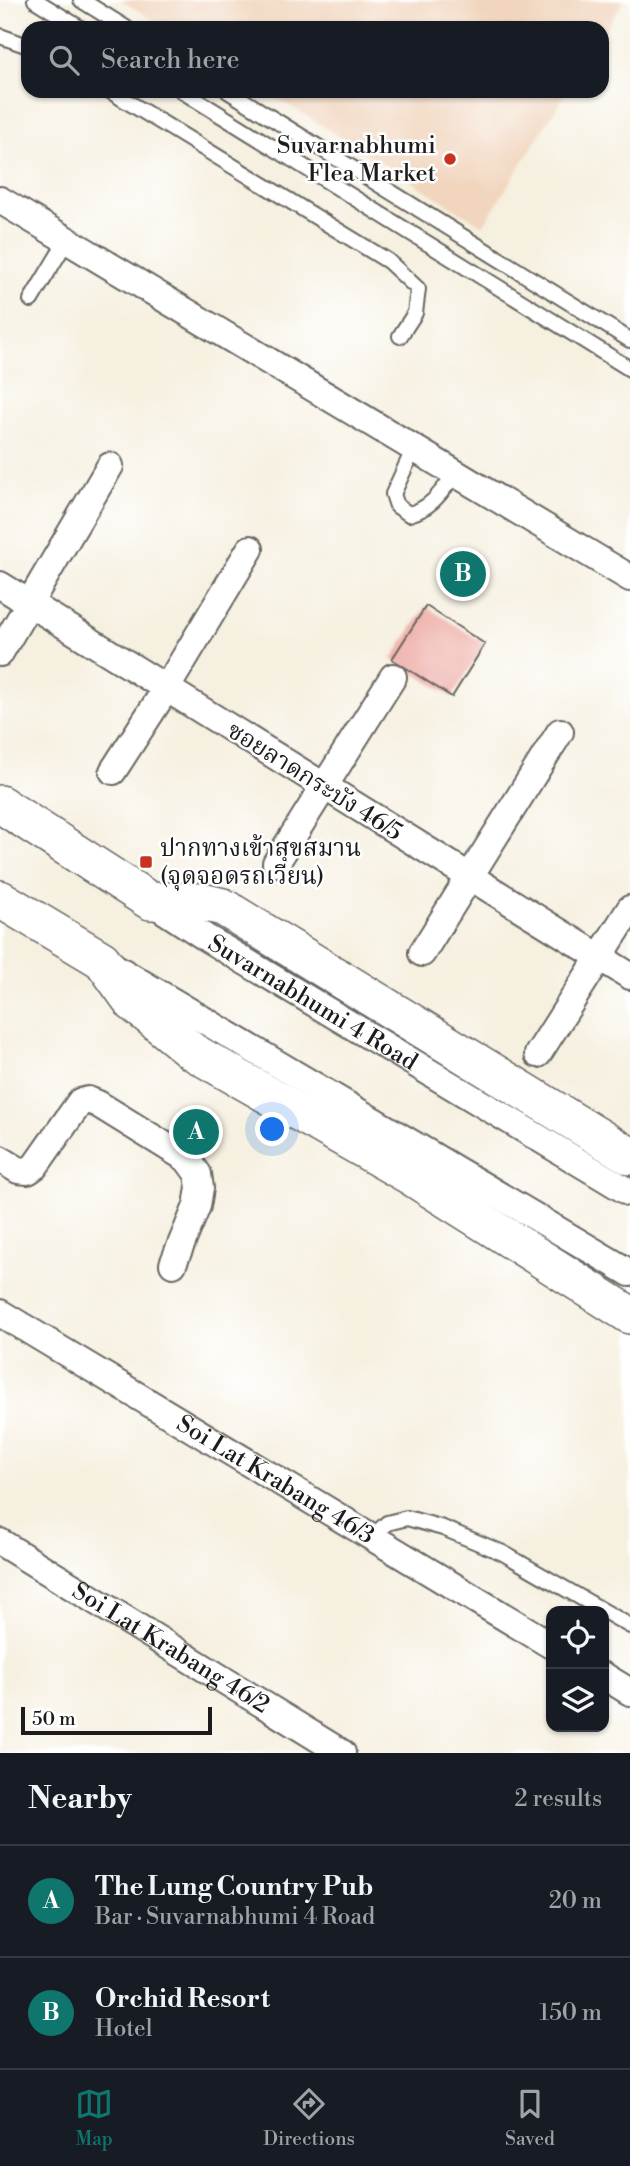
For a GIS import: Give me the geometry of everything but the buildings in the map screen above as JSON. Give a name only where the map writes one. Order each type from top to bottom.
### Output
[{"type":"street","points":[[0,200],[630,578]]},
{"type":"street","points":[[0,653],[110,466]]},
{"type":"street","points":[[113,771],[250,549]]},
{"type":"street","name":"ซอยลาดกระบัง 46/5","points":[[0,585],[630,976]]},
{"type":"street","points":[[276,863],[393,677]]},
{"type":"street","points":[[422,953],[560,732]]},
{"type":"street","name":"Suvarnabhumi 4 Road","points":[[0,804],[208,939],[630,1194]]},
{"type":"street","points":[[0,899],[630,1273]]},
{"type":"street","points":[[150,901],[202,902],[223,907],[630,1156]]},
{"type":"street","points":[[538,1054],[630,909]]},
{"type":"street","points":[[102,960],[134,1003],[194,1052],[412,1177],[630,1315]]},
{"type":"street","points":[[0,1159],[18,1170],[28,1171],[35,1166],[80,1102],[88,1100],[98,1104],[187,1159],[198,1174],[200,1188],[197,1206],[173,1264]]},
{"type":"street","name":"Soi Lat Krabang 46/3","points":[[0,1313],[546,1642]]},
{"type":"street","name":"Soi Lat Krabang 46/2","points":[[0,1542],[342,1753]]},
{"type":"street","points":[[609,1679],[630,1692]]},
{"type":"lane","points":[[35,0],[69,21]]},
{"type":"lane","points":[[81,0],[115,21]]},
{"type":"lane","points":[[0,36],[21,44]]},
{"type":"lane","points":[[121,98],[388,261],[418,289],[415,313],[400,336]]},
{"type":"lane","points":[[193,98],[630,369]]},
{"type":"lane","points":[[239,98],[630,340]]},
{"type":"lane","points":[[31,300],[66,240]]},
{"type":"lane","points":[[414,448],[393,494],[397,506],[409,514],[422,511],[432,503],[456,473]]},
{"type":"lane","points":[[371,1538],[387,1523],[407,1518],[443,1528],[503,1553],[630,1626]]},
{"type":"shaded area","points":[[121,0],[624,0],[609,24],[609,21],[155,21]]},
{"type":"shaded area","name":"Suvarnabhumi Flea Market","points":[[277,98],[563,98],[483,226]]},
{"type":"place","name":"Suvarnabhumi Flea Market","points":[[450,159]]},
{"type":"place","name":"Orchid Resort","points":[[463,574]]},
{"type":"place","name":"ปากทางเข้าสุขสมาน (จุดจอดรถเวียน)","points":[[146,862]]},
{"type":"place","name":"The Lung Country Pub","points":[[196,1132]]}]
